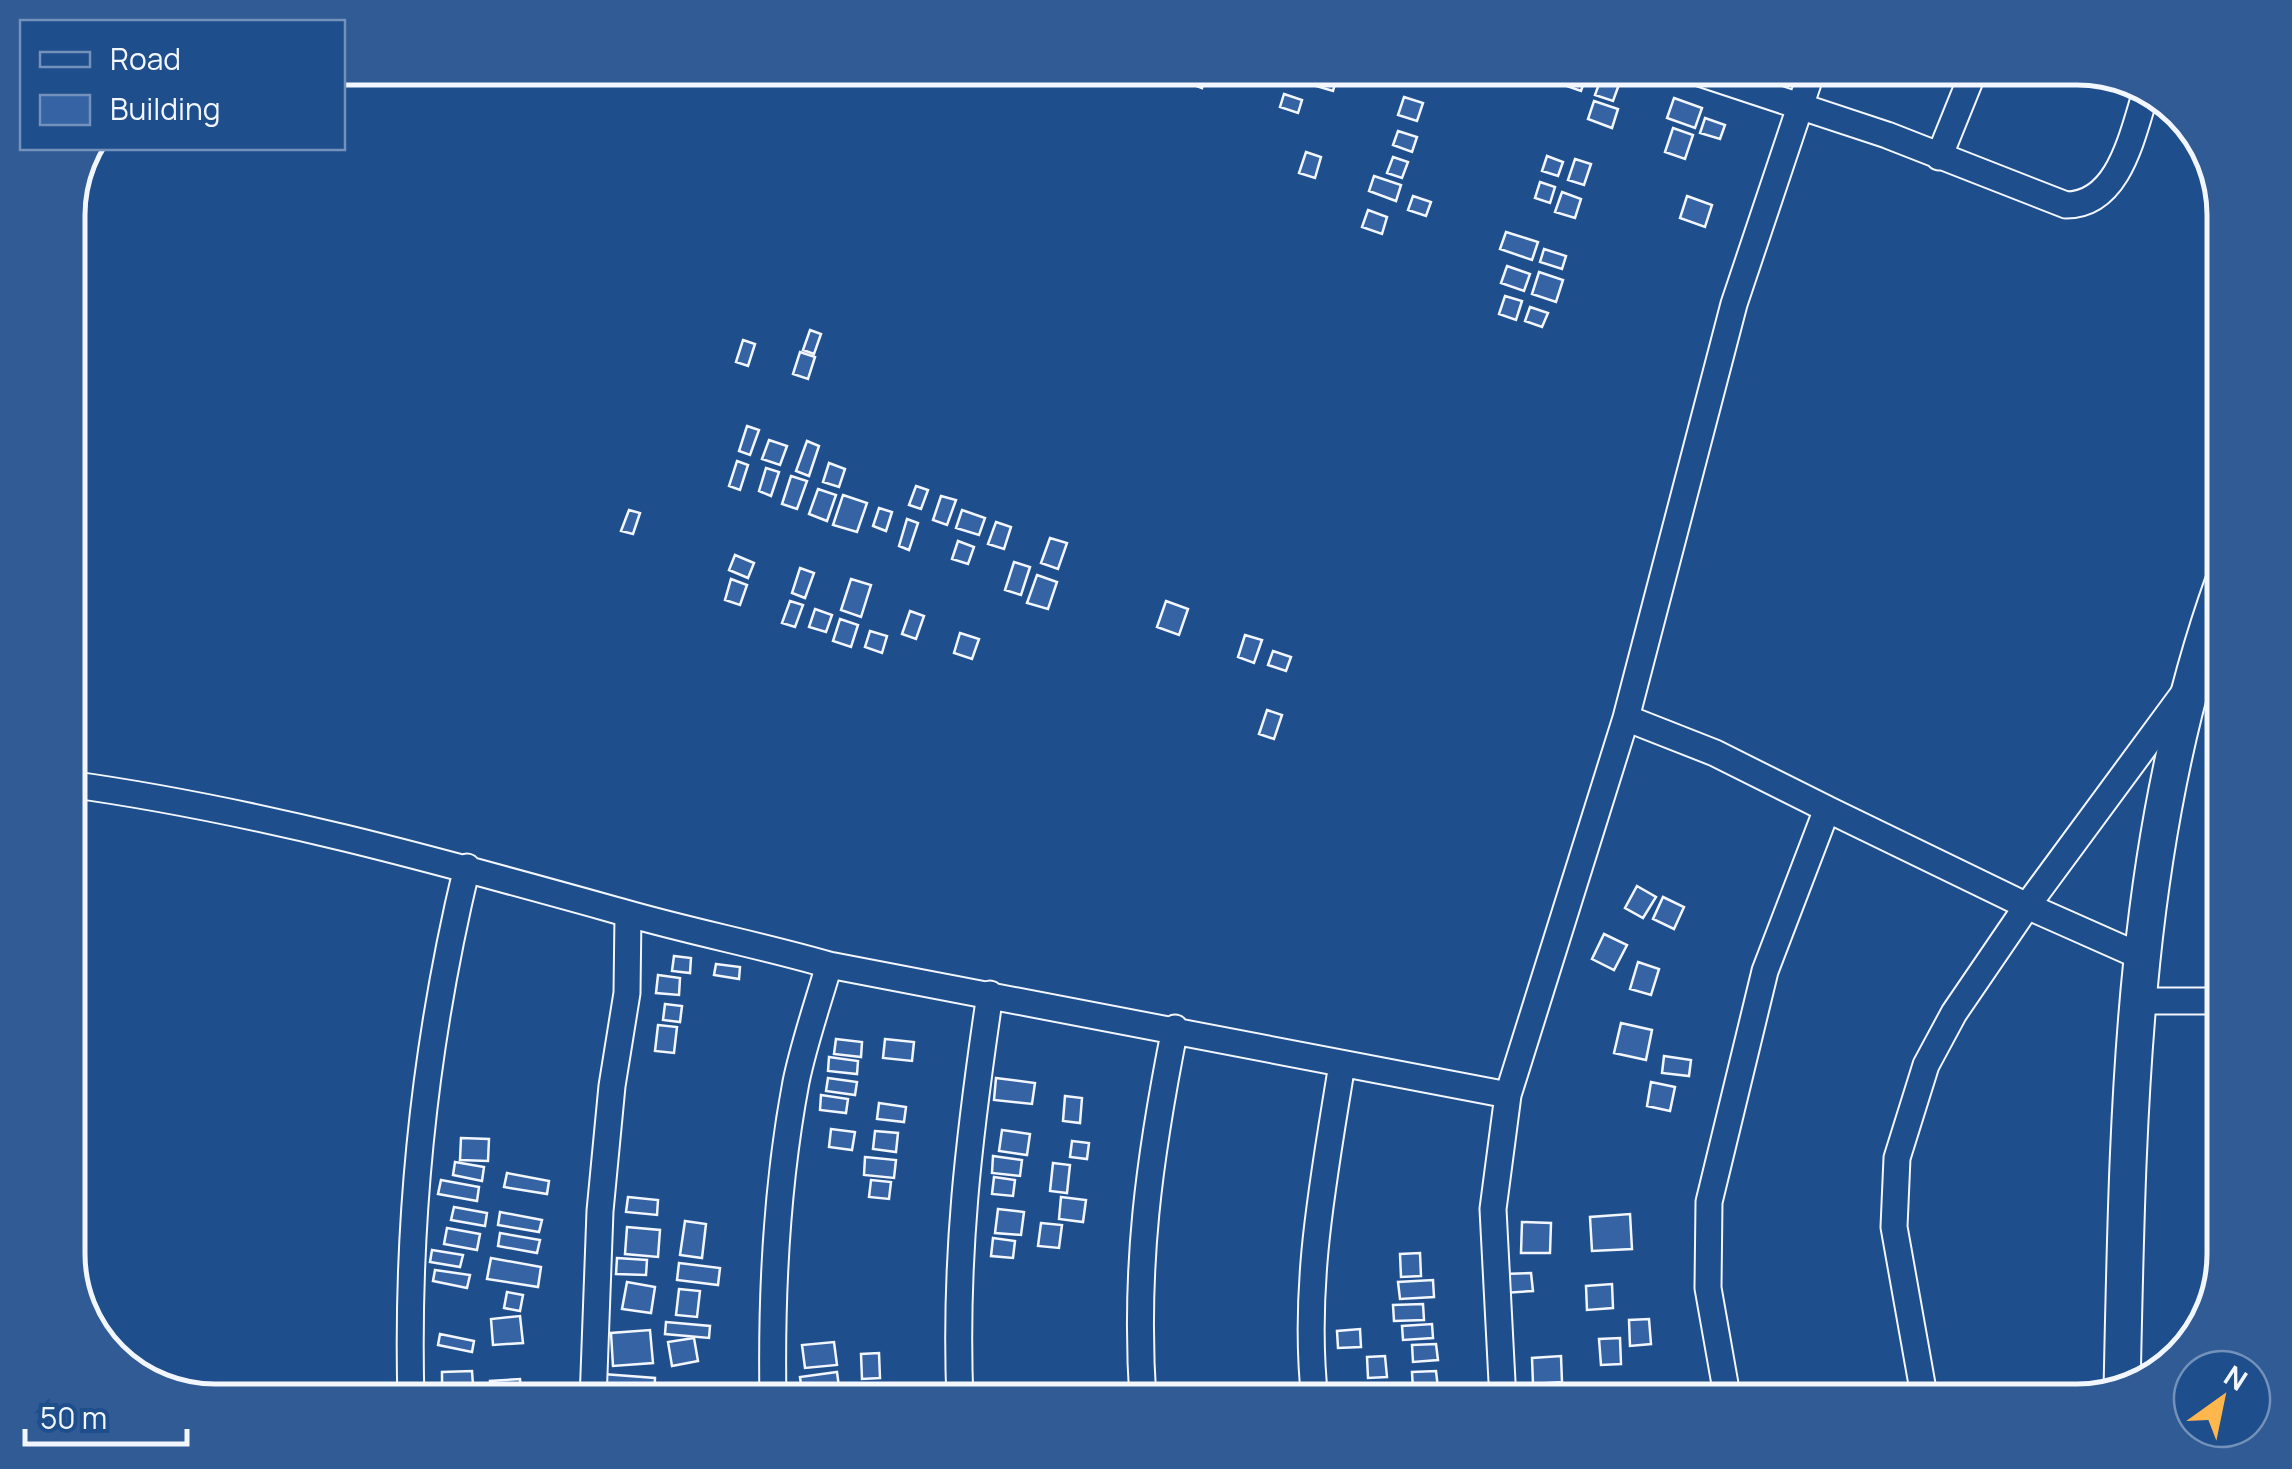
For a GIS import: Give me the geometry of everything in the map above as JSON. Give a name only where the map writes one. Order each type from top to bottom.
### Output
[{"type":"highway","points":[[2123,1376],[2136,1001],[2159,816],[2190,685],[2207,632]]},
{"type":"street","points":[[1739,85],[1800,104],[2066,205],[2082,205],[2108,185],[2123,158],[2142,103]]},
{"type":"street","points":[[1502,1384],[1494,1209],[1508,1095],[1626,718],[1734,304],[1807,85]]},
{"type":"street","points":[[1939,157],[1968,85]]},
{"type":"street","points":[[1923,1384],[1894,1228],[1897,1158],[1926,1065],[1954,1012],[2027,906],[2190,685]]},
{"type":"street","points":[[1626,718],[1715,753],[2027,906],[2142,957]]},
{"type":"street","points":[[85,787],[196,804],[468,867],[628,914],[726,935],[829,964],[1508,1095]]},
{"type":"street","points":[[1725,1384],[1708,1288],[1709,1202],[1765,971],[1826,809]]},
{"type":"street","points":[[411,1384],[408,1283],[414,1200],[426,1094],[468,867]]},
{"type":"street","points":[[594,1384],[600,1212],[612,1086],[627,993],[628,914]]},
{"type":"street","points":[[773,1384],[771,1310],[777,1216],[796,1081],[829,964]]},
{"type":"street","points":[[959,1384],[956,1300],[960,1210],[990,994]]},
{"type":"street","points":[[2136,1001],[2207,1001]]},
{"type":"street","points":[[1143,1384],[1140,1237],[1151,1147],[1174,1028]]},
{"type":"street","points":[[1314,1384],[1311,1286],[1320,1178],[1342,1064]]},
{"type":"building","points":[[1316,85],[1335,85],[1333,91]]},
{"type":"building","points":[[1599,85],[1619,85],[1613,101],[1595,95]]},
{"type":"building","points":[[1284,94],[1302,100],[1298,113],[1280,107]]},
{"type":"building","points":[[1404,97],[1423,103],[1417,121],[1398,115]]},
{"type":"building","points":[[1674,98],[1702,108],[1695,128],[1667,118]]},
{"type":"building","points":[[1594,101],[1618,109],[1612,128],[1588,119]]},
{"type":"building","points":[[1705,118],[1725,125],[1720,139],[1700,133]]},
{"type":"building","points":[[1673,128],[1693,135],[1685,159],[1665,152]]},
{"type":"building","points":[[1398,131],[1417,137],[1412,152],[1393,145]]},
{"type":"building","points":[[1306,152],[1321,157],[1315,178],[1299,173]]},
{"type":"building","points":[[1547,156],[1563,162],[1558,176],[1542,171]]},
{"type":"building","points":[[1393,157],[1408,162],[1402,178],[1387,173]]},
{"type":"building","points":[[1575,159],[1591,164],[1584,185],[1568,180]]},
{"type":"building","points":[[1374,176],[1401,185],[1396,201],[1369,191]]},
{"type":"building","points":[[1540,182],[1555,187],[1550,203],[1535,198]]},
{"type":"building","points":[[1562,192],[1581,199],[1575,218],[1555,212]]},
{"type":"building","points":[[1413,196],[1431,202],[1426,216],[1408,210]]},
{"type":"building","points":[[1687,196],[1712,205],[1705,227],[1680,218]]},
{"type":"building","points":[[1368,210],[1387,217],[1382,234],[1362,227]]},
{"type":"building","points":[[1506,232],[1538,242],[1532,260],[1500,249]]},
{"type":"building","points":[[1544,249],[1566,256],[1562,269],[1540,262]]},
{"type":"building","points":[[1507,266],[1530,274],[1524,291],[1501,283]]},
{"type":"building","points":[[1539,272],[1563,280],[1556,302],[1532,294]]},
{"type":"building","points":[[1505,296],[1522,301],[1516,320],[1499,314]]},
{"type":"building","points":[[1530,307],[1548,313],[1542,327],[1525,321]]},
{"type":"building","points":[[810,330],[821,334],[814,354],[803,350]]},
{"type":"building","points":[[743,340],[755,344],[748,366],[736,362]]},
{"type":"building","points":[[800,352],[815,357],[808,379],[793,374]]},
{"type":"building","points":[[747,426],[759,430],[750,455],[739,451]]},
{"type":"building","points":[[769,440],[787,446],[780,465],[762,459]]},
{"type":"building","points":[[807,441],[819,446],[809,476],[796,471]]},
{"type":"building","points":[[737,461],[748,465],[740,490],[729,486]]},
{"type":"building","points":[[829,463],[845,469],[839,487],[823,482]]},
{"type":"building","points":[[766,468],[779,472],[771,496],[759,491]]},
{"type":"building","points":[[791,476],[807,481],[797,509],[782,504]]},
{"type":"building","points":[[916,486],[928,490],[921,509],[909,505]]},
{"type":"building","points":[[818,489],[836,495],[827,521],[809,514]]},
{"type":"building","points":[[843,495],[867,503],[857,532],[833,525]]},
{"type":"building","points":[[941,496],[956,500],[947,525],[933,520]]},
{"type":"building","points":[[879,508],[892,512],[886,531],[873,526]]},
{"type":"building","points":[[629,510],[640,513],[633,534],[621,531]]},
{"type":"building","points":[[962,510],[985,518],[979,535],[956,528]]},
{"type":"building","points":[[907,519],[918,523],[909,550],[899,546]]},
{"type":"building","points":[[996,522],[1011,527],[1004,549],[988,544]]},
{"type":"building","points":[[1050,538],[1067,543],[1058,569],[1041,563]]},
{"type":"building","points":[[958,541],[974,547],[968,564],[952,559]]},
{"type":"building","points":[[735,555],[754,563],[748,578],[729,570]]},
{"type":"building","points":[[1014,562],[1030,567],[1021,595],[1005,590]]},
{"type":"building","points":[[800,568],[814,573],[805,598],[792,593]]},
{"type":"building","points":[[1037,575],[1057,582],[1048,609],[1027,603]]},
{"type":"building","points":[[731,579],[747,585],[740,605],[725,600]]},
{"type":"building","points":[[851,579],[871,585],[861,617],[841,610]]},
{"type":"building","points":[[790,601],[803,605],[795,627],[782,623]]},
{"type":"building","points":[[1166,601],[1188,609],[1179,635],[1157,627]]},
{"type":"building","points":[[815,609],[832,615],[826,632],[809,627]]},
{"type":"building","points":[[910,611],[924,616],[916,639],[902,634]]},
{"type":"building","points":[[840,619],[858,625],[851,647],[833,641]]},
{"type":"building","points":[[870,631],[887,636],[882,653],[865,647]]},
{"type":"building","points":[[960,633],[979,639],[972,659],[954,653]]},
{"type":"building","points":[[1245,635],[1262,640],[1254,663],[1238,657]]},
{"type":"building","points":[[1273,651],[1291,657],[1286,671],[1268,665]]},
{"type":"building","points":[[1267,710],[1282,715],[1274,739],[1259,734]]},
{"type":"building","points":[[1637,886],[1656,897],[1643,918],[1625,908]]},
{"type":"building","points":[[1663,897],[1684,907],[1674,929],[1653,919]]},
{"type":"building","points":[[1604,934],[1627,945],[1614,970],[1592,959]]},
{"type":"building","points":[[674,956],[691,958],[690,973],[672,971]]},
{"type":"building","points":[[1638,962],[1659,969],[1651,995],[1630,989]]},
{"type":"building","points":[[716,964],[740,967],[739,979],[714,975]]},
{"type":"building","points":[[658,975],[680,978],[679,995],[656,993]]},
{"type":"building","points":[[665,1004],[682,1006],[680,1022],[663,1020]]},
{"type":"building","points":[[1621,1023],[1652,1030],[1646,1060],[1614,1053]]},
{"type":"building","points":[[658,1025],[677,1027],[674,1053],[655,1051]]},
{"type":"building","points":[[836,1039],[862,1042],[861,1057],[834,1054]]},
{"type":"building","points":[[885,1039],[914,1042],[912,1061],[883,1058]]},
{"type":"building","points":[[1664,1056],[1691,1060],[1689,1076],[1662,1073]]},
{"type":"building","points":[[829,1057],[858,1061],[857,1074],[828,1071]]},
{"type":"building","points":[[828,1078],[857,1082],[855,1095],[826,1091]]},
{"type":"building","points":[[996,1078],[1035,1083],[1032,1104],[994,1100]]},
{"type":"building","points":[[1651,1082],[1675,1087],[1670,1111],[1647,1106]]},
{"type":"building","points":[[821,1095],[848,1099],[846,1113],[820,1110]]},
{"type":"building","points":[[1065,1096],[1082,1098],[1080,1123],[1063,1121]]},
{"type":"building","points":[[879,1103],[906,1107],[904,1122],[877,1119]]},
{"type":"building","points":[[831,1129],[855,1132],[852,1150],[829,1147]]},
{"type":"building","points":[[1002,1130],[1030,1134],[1027,1155],[999,1151]]},
{"type":"building","points":[[875,1131],[898,1133],[896,1152],[873,1149]]},
{"type":"building","points":[[461,1138],[489,1139],[488,1161],[460,1160]]},
{"type":"building","points":[[1072,1141],[1089,1143],[1087,1159],[1070,1157]]},
{"type":"building","points":[[993,1156],[1022,1160],[1020,1176],[992,1173]]},
{"type":"building","points":[[865,1157],[896,1160],[894,1178],[864,1175]]},
{"type":"building","points":[[455,1162],[484,1167],[482,1181],[453,1175]]},
{"type":"building","points":[[1053,1163],[1070,1165],[1067,1193],[1050,1191]]},
{"type":"building","points":[[507,1173],[549,1181],[547,1194],[504,1187]]},
{"type":"building","points":[[994,1177],[1015,1180],[1013,1196],[992,1194]]},
{"type":"building","points":[[441,1180],[479,1187],[477,1201],[438,1194]]},
{"type":"building","points":[[871,1180],[891,1182],[889,1199],[869,1197]]},
{"type":"building","points":[[628,1197],[658,1200],[657,1215],[626,1212]]},
{"type":"building","points":[[1061,1197],[1086,1200],[1083,1222],[1059,1219]]},
{"type":"building","points":[[454,1207],[487,1213],[485,1226],[451,1220]]},
{"type":"building","points":[[998,1209],[1024,1212],[1021,1235],[995,1233]]},
{"type":"building","points":[[500,1212],[542,1220],[539,1232],[498,1225]]},
{"type":"building","points":[[1630,1214],[1632,1249],[1592,1251],[1590,1217]]},
{"type":"building","points":[[685,1221],[706,1224],[702,1258],[680,1255]]},
{"type":"building","points":[[1522,1222],[1551,1223],[1550,1253],[1521,1253]]},
{"type":"building","points":[[1041,1223],[1062,1225],[1059,1248],[1038,1246]]},
{"type":"building","points":[[627,1227],[660,1230],[658,1257],[625,1254]]},
{"type":"building","points":[[447,1228],[480,1234],[477,1250],[444,1244]]},
{"type":"building","points":[[500,1233],[540,1240],[537,1253],[498,1246]]},
{"type":"building","points":[[993,1238],[1015,1241],[1013,1258],[991,1256]]},
{"type":"building","points":[[432,1250],[463,1255],[460,1267],[430,1262]]},
{"type":"building","points":[[1420,1253],[1421,1276],[1401,1277],[1400,1254]]},
{"type":"building","points":[[491,1258],[541,1267],[538,1287],[487,1279]]},
{"type":"building","points":[[617,1258],[647,1260],[646,1275],[616,1274]]},
{"type":"building","points":[[679,1263],[720,1268],[718,1285],[677,1280]]},
{"type":"building","points":[[435,1270],[470,1275],[467,1288],[433,1281]]},
{"type":"building","points":[[1531,1273],[1533,1291],[1504,1293],[1503,1274]]},
{"type":"building","points":[[1433,1280],[1434,1297],[1400,1299],[1398,1282]]},
{"type":"building","points":[[627,1282],[655,1287],[651,1313],[622,1309]]},
{"type":"building","points":[[1612,1284],[1613,1308],[1587,1310],[1586,1286]]},
{"type":"building","points":[[679,1289],[700,1291],[697,1317],[676,1315]]},
{"type":"building","points":[[507,1292],[523,1295],[520,1311],[504,1308]]},
{"type":"building","points":[[1423,1304],[1424,1320],[1394,1321],[1393,1305]]},
{"type":"building","points":[[520,1316],[523,1343],[493,1345],[491,1319]]},
{"type":"building","points":[[1649,1319],[1651,1344],[1630,1346],[1629,1320]]},
{"type":"building","points":[[666,1322],[710,1326],[709,1338],[665,1334]]},
{"type":"building","points":[[1432,1324],[1433,1338],[1403,1340],[1402,1326]]},
{"type":"building","points":[[1360,1329],[1361,1347],[1338,1348],[1337,1331]]},
{"type":"building","points":[[650,1330],[653,1363],[613,1366],[611,1333]]},
{"type":"building","points":[[440,1334],[474,1341],[472,1352],[438,1345]]},
{"type":"building","points":[[694,1338],[698,1361],[672,1366],[668,1342]]},
{"type":"building","points":[[1620,1338],[1621,1364],[1601,1365],[1599,1339]]},
{"type":"building","points":[[834,1342],[837,1365],[805,1368],[802,1345]]},
{"type":"building","points":[[1436,1344],[1438,1360],[1413,1362],[1412,1345]]},
{"type":"building","points":[[879,1353],[880,1378],[862,1379],[861,1354]]},
{"type":"building","points":[[1385,1356],[1387,1377],[1368,1378],[1367,1357]]},
{"type":"building","points":[[1561,1356],[1562,1382],[1533,1384],[1532,1358]]},
{"type":"building","points":[[472,1371],[473,1384],[442,1384],[442,1372]]},
{"type":"building","points":[[1436,1371],[1438,1384],[1413,1384],[1412,1372]]},
{"type":"building","points":[[837,1372],[839,1384],[801,1384],[800,1377]]},
{"type":"building","points":[[603,1374],[655,1378],[655,1384],[603,1384]]},
{"type":"building","points":[[520,1379],[520,1384],[490,1384]]}]
